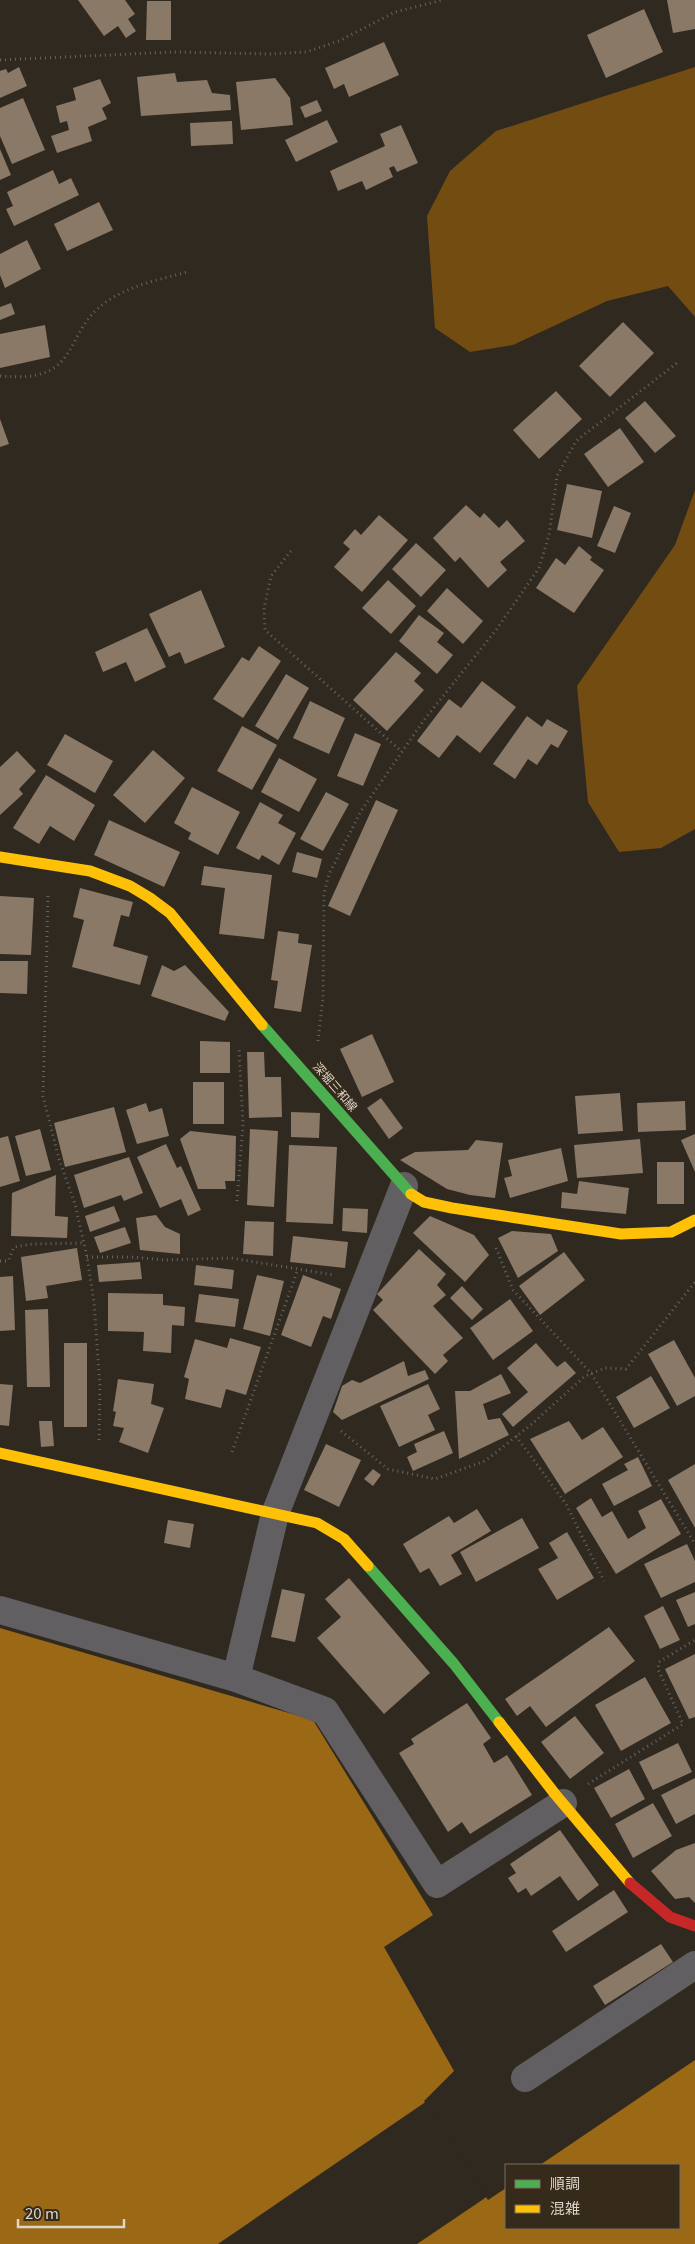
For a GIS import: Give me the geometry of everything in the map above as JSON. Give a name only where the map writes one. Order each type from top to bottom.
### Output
[{"type":"street","name":"深堀三和線","points":[[0,858],[88,869],[138,889],[170,913],[236,994],[412,1196],[424,1202],[482,1213],[621,1234],[671,1232],[695,1220]]},
{"type":"street","points":[[236,1678],[275,1514],[404,1186]]},
{"type":"street","points":[[0,1454],[317,1523],[344,1539],[454,1664],[563,1803],[636,1890],[670,1917],[695,1926]]},
{"type":"street","points":[[0,1610],[236,1678],[325,1711],[437,1884],[563,1803]]},
{"type":"street","points":[[525,2078],[695,1965]]},
{"type":"path","points":[[0,60],[174,52],[269,54],[306,52],[339,41],[395,12],[443,0]]},
{"type":"path","points":[[0,376],[19,378],[42,374],[58,366],[72,349],[89,316],[109,300],[138,286],[188,272]]},
{"type":"path","points":[[308,1077],[316,1059],[323,998],[324,894],[329,874],[361,811],[401,751],[496,630],[540,568],[549,535],[557,476],[576,441],[678,364]]},
{"type":"path","points":[[291,551],[271,576],[264,608],[265,630],[401,751]]},
{"type":"path","points":[[50,864],[43,1096],[59,1159],[75,1204],[85,1243],[94,1302],[100,1387],[98,1474]]},
{"type":"path","points":[[236,994],[243,1125],[237,1201]]},
{"type":"path","points":[[482,1213],[513,1290],[591,1373],[695,1544]]},
{"type":"path","points":[[0,1261],[8,1261],[14,1247],[33,1244],[85,1243]]},
{"type":"path","points":[[87,1256],[165,1260],[231,1258],[367,1280]]},
{"type":"path","points":[[232,1452],[298,1269]]},
{"type":"path","points":[[316,1410],[388,1469],[435,1479],[484,1461],[585,1376],[605,1368],[626,1369],[695,1282]]},
{"type":"path","points":[[516,1436],[566,1504],[604,1581]]},
{"type":"path","points":[[563,1803],[624,1760],[683,1724],[658,1669],[659,1662],[695,1640]]},
{"type":"shaded area","points":[[695,67],[695,317],[668,286],[607,301],[513,345],[470,352],[435,328],[427,216],[450,171],[496,131]]},
{"type":"shaded area","points":[[695,490],[695,829],[661,848],[619,852],[588,802],[577,686],[675,545]]},
{"type":"shaded area","points":[[0,1628],[313,1720],[433,1915],[384,1947],[454,2071],[424,2101],[488,2200],[505,2189],[505,2229],[680,2229],[680,2164],[541,2164],[695,2060],[695,2244],[0,2244]]},
{"type":"pier","points":[[427,2101],[488,2196],[417,2244],[218,2244]]},
{"type":"building","points":[[78,0],[125,0],[135,14],[128,19],[136,31],[126,38],[118,26],[104,36]]},
{"type":"building","points":[[667,0],[695,0],[695,29],[673,33]]},
{"type":"building","points":[[147,1],[171,1],[171,40],[146,40]]},
{"type":"building","points":[[644,9],[663,52],[606,78],[587,35]]},
{"type":"building","points":[[384,42],[399,75],[349,97],[344,84],[334,89],[325,68]]},
{"type":"building","points":[[19,67],[27,86],[0,98],[0,71],[6,69],[8,73]]},
{"type":"building","points":[[175,73],[177,82],[207,80],[212,93],[230,95],[231,110],[141,116],[137,77]]},
{"type":"building","points":[[275,78],[290,98],[293,125],[241,130],[236,82]]},
{"type":"building","points":[[100,79],[111,103],[102,108],[107,119],[88,127],[92,141],[57,153],[51,136],[69,130],[67,121],[60,123],[56,106],[76,100],[73,88]]},
{"type":"building","points":[[23,98],[45,150],[12,164],[0,136],[0,108]]},
{"type":"building","points":[[317,100],[322,111],[305,118],[300,107]]},
{"type":"building","points":[[327,120],[338,142],[296,162],[285,140]]},
{"type":"building","points":[[232,121],[233,144],[191,146],[190,123]]},
{"type":"building","points":[[401,125],[418,163],[397,172],[394,166],[389,168],[393,177],[366,190],[362,181],[338,191],[330,171],[385,146],[380,134]]},
{"type":"building","points":[[0,149],[11,175],[0,180]]},
{"type":"building","points":[[53,170],[59,184],[71,178],[79,195],[14,226],[6,209],[13,206],[7,192]]},
{"type":"building","points":[[99,202],[113,230],[67,251],[54,224]]},
{"type":"building","points":[[27,240],[41,269],[5,288],[0,275],[0,254]]},
{"type":"building","points":[[11,303],[15,314],[0,320],[0,307]]},
{"type":"building","points":[[623,322],[654,353],[610,397],[579,366]]},
{"type":"building","points":[[45,325],[50,357],[0,368],[0,334]]},
{"type":"building","points":[[556,391],[582,419],[539,459],[513,430]]},
{"type":"building","points":[[645,401],[676,436],[655,453],[625,418]]},
{"type":"building","points":[[0,419],[9,444],[0,447]]},
{"type":"building","points":[[620,428],[644,462],[608,487],[584,454]]},
{"type":"building","points":[[567,484],[602,491],[592,538],[557,530]]},
{"type":"building","points":[[466,505],[480,518],[484,513],[499,528],[507,520],[525,541],[500,562],[507,570],[488,588],[460,557],[455,562],[433,538]]},
{"type":"building","points":[[614,506],[631,513],[615,553],[597,546]]},
{"type":"building","points":[[379,515],[408,540],[362,592],[334,567],[350,549],[343,543],[355,529],[361,535]]},
{"type":"building","points":[[416,543],[446,570],[421,597],[392,569]]},
{"type":"building","points":[[579,546],[592,557],[590,560],[604,570],[574,613],[536,588],[556,558],[565,565]]},
{"type":"building","points":[[388,580],[416,606],[391,634],[362,608]]},
{"type":"building","points":[[447,588],[483,621],[463,644],[427,611]]},
{"type":"building","points":[[201,590],[225,647],[185,664],[180,652],[169,657],[149,614]]},
{"type":"building","points":[[419,615],[444,633],[437,642],[453,655],[437,674],[399,641]]},
{"type":"building","points":[[147,628],[166,667],[135,682],[126,662],[103,672],[95,652]]},
{"type":"building","points":[[259,646],[281,661],[243,718],[213,699],[242,657],[249,661]]},
{"type":"building","points":[[396,652],[421,673],[414,681],[424,690],[387,731],[353,700]]},
{"type":"building","points":[[286,674],[309,688],[278,740],[255,726]]},
{"type":"building","points":[[482,681],[516,707],[480,753],[457,735],[439,758],[417,741],[449,699],[461,708]]},
{"type":"building","points":[[310,701],[345,718],[329,754],[293,738]]},
{"type":"building","points":[[527,716],[542,727],[547,719],[568,731],[558,748],[551,744],[537,765],[528,759],[515,779],[493,764]]},
{"type":"building","points":[[242,726],[277,745],[252,790],[217,771]]},
{"type":"building","points":[[355,733],[381,744],[363,786],[337,776]]},
{"type":"building","points":[[65,734],[113,761],[95,793],[47,765]]},
{"type":"building","points":[[153,750],[185,778],[145,823],[113,795]]},
{"type":"building","points":[[17,751],[36,771],[19,789],[23,794],[0,815],[0,767]]},
{"type":"building","points":[[279,758],[317,779],[299,812],[261,792]]},
{"type":"building","points":[[46,775],[95,805],[74,841],[50,826],[39,844],[13,828]]},
{"type":"building","points":[[192,787],[240,812],[218,855],[188,839],[191,833],[174,823]]},
{"type":"building","points":[[326,792],[349,804],[323,851],[300,839]]},
{"type":"building","points":[[376,800],[398,810],[350,916],[328,906]]},
{"type":"building","points":[[260,802],[283,815],[278,823],[296,833],[279,865],[262,855],[259,860],[236,848]]},
{"type":"building","points":[[109,820],[180,852],[164,887],[94,855]]},
{"type":"building","points":[[297,852],[322,859],[317,878],[292,872]]},
{"type":"building","points":[[204,866],[272,875],[264,939],[219,934],[225,888],[201,885]]},
{"type":"building","points":[[80,888],[133,902],[129,917],[121,915],[113,946],[148,956],[140,985],[72,967],[84,920],[73,917]]},
{"type":"building","points":[[0,896],[34,898],[31,955],[0,954]]},
{"type":"building","points":[[278,931],[299,934],[298,943],[312,945],[301,1012],[274,1008],[278,981],[271,980]]},
{"type":"building","points":[[0,961],[28,961],[27,994],[0,993]]},
{"type":"building","points":[[162,965],[174,971],[185,965],[229,1012],[225,1021],[151,996]]},
{"type":"building","points":[[372,1034],[394,1082],[362,1097],[340,1049]]},
{"type":"building","points":[[200,1041],[230,1042],[230,1073],[200,1073]]},
{"type":"building","points":[[247,1052],[264,1052],[265,1077],[281,1077],[282,1117],[249,1118]]},
{"type":"building","points":[[193,1082],[224,1082],[224,1124],[193,1124]]},
{"type":"building","points":[[620,1093],[623,1131],[578,1134],[575,1096]]},
{"type":"building","points":[[381,1098],[403,1128],[389,1139],[367,1108]]},
{"type":"building","points":[[685,1101],[686,1130],[638,1132],[637,1103]]},
{"type":"building","points":[[146,1103],[149,1112],[162,1108],[169,1136],[137,1144],[126,1110]]},
{"type":"building","points":[[114,1107],[126,1152],[65,1167],[54,1123]]},
{"type":"building","points":[[291,1112],[320,1113],[319,1138],[291,1137]]},
{"type":"building","points":[[40,1129],[51,1170],[26,1176],[15,1136]]},
{"type":"building","points":[[250,1129],[278,1131],[274,1207],[247,1205]]},
{"type":"building","points":[[190,1131],[236,1136],[235,1181],[225,1181],[226,1189],[198,1189],[180,1139]]},
{"type":"building","points":[[695,1134],[695,1172],[681,1140]]},
{"type":"building","points":[[8,1136],[20,1181],[0,1187],[0,1138]]},
{"type":"building","points":[[640,1139],[643,1173],[577,1178],[574,1145]]},
{"type":"building","points":[[476,1140],[503,1143],[495,1198],[470,1195],[447,1189],[400,1160],[415,1152],[468,1150]]},
{"type":"building","points":[[166,1144],[177,1168],[181,1166],[201,1210],[188,1216],[181,1199],[160,1208],[137,1157]]},
{"type":"building","points":[[289,1145],[337,1147],[333,1224],[286,1222]]},
{"type":"building","points":[[561,1148],[568,1181],[510,1198],[504,1178],[512,1176],[508,1160]]},
{"type":"building","points":[[129,1157],[143,1193],[124,1201],[121,1195],[84,1208],[74,1175]]},
{"type":"building","points":[[657,1162],[684,1162],[684,1204],[657,1204]]},
{"type":"building","points":[[56,1175],[55,1216],[68,1217],[67,1238],[11,1236],[12,1193]]},
{"type":"building","points":[[579,1181],[629,1188],[626,1214],[561,1208],[562,1192],[577,1194]]},
{"type":"building","points":[[114,1206],[120,1221],[90,1232],[85,1216]]},
{"type":"building","points":[[343,1208],[368,1209],[367,1233],[342,1231]]},
{"type":"building","points":[[156,1215],[165,1227],[180,1234],[180,1254],[140,1250],[136,1218]]},
{"type":"building","points":[[430,1216],[474,1235],[489,1255],[465,1282],[413,1233]]},
{"type":"building","points":[[245,1221],[274,1222],[273,1256],[243,1254]]},
{"type":"building","points":[[125,1227],[131,1243],[100,1253],[94,1237]]},
{"type":"building","points":[[512,1231],[551,1234],[558,1251],[518,1278],[498,1238]]},
{"type":"building","points":[[293,1236],[348,1242],[345,1268],[290,1262]]},
{"type":"building","points":[[77,1248],[82,1280],[46,1286],[48,1298],[26,1301],[21,1257]]},
{"type":"building","points":[[419,1249],[446,1274],[437,1285],[446,1295],[433,1306],[463,1338],[443,1355],[448,1361],[435,1374],[373,1310],[383,1300],[377,1294]]},
{"type":"building","points":[[564,1252],[585,1280],[540,1315],[519,1286]]},
{"type":"building","points":[[140,1262],[142,1279],[99,1282],[97,1265]]},
{"type":"building","points":[[196,1265],[234,1270],[232,1289],[194,1285]]},
{"type":"building","points":[[257,1275],[284,1281],[270,1336],[243,1329]]},
{"type":"building","points":[[303,1275],[341,1289],[331,1319],[323,1316],[311,1347],[281,1335]]},
{"type":"building","points":[[13,1276],[15,1330],[0,1331],[0,1277]]},
{"type":"building","points":[[462,1286],[483,1309],[472,1320],[450,1298]]},
{"type":"building","points":[[108,1293],[163,1294],[163,1305],[185,1307],[184,1326],[172,1325],[171,1353],[143,1351],[144,1332],[108,1331]]},
{"type":"building","points":[[199,1294],[239,1299],[235,1327],[195,1322]]},
{"type":"building","points":[[510,1299],[533,1331],[493,1360],[470,1328]]},
{"type":"building","points":[[48,1309],[50,1387],[27,1387],[25,1310]]},
{"type":"building","points":[[230,1338],[261,1347],[246,1395],[226,1389],[221,1408],[185,1399],[189,1379],[184,1377],[195,1339],[227,1348]]},
{"type":"building","points":[[674,1340],[695,1378],[695,1396],[677,1406],[648,1354]]},
{"type":"building","points":[[64,1343],[87,1343],[87,1427],[64,1427]]},
{"type":"building","points":[[536,1343],[557,1367],[565,1361],[576,1373],[513,1427],[502,1414],[528,1392],[507,1368]]},
{"type":"building","points":[[404,1361],[408,1376],[425,1370],[429,1379],[342,1420],[333,1412],[342,1386],[352,1380],[360,1383]]},
{"type":"building","points":[[501,1374],[511,1393],[483,1404],[488,1420],[500,1418],[509,1435],[459,1459],[455,1391],[470,1391]]},
{"type":"building","points":[[651,1376],[670,1408],[634,1428],[616,1397]]},
{"type":"building","points":[[118,1379],[154,1384],[151,1404],[164,1408],[148,1453],[119,1442],[124,1428],[113,1426],[116,1412],[113,1411]]},
{"type":"building","points":[[0,1384],[13,1385],[9,1426],[0,1425]]},
{"type":"building","points":[[428,1384],[440,1409],[428,1415],[435,1430],[399,1447],[380,1406]]},
{"type":"building","points":[[39,1421],[52,1421],[54,1446],[41,1447]]},
{"type":"building","points":[[569,1421],[582,1440],[603,1427],[623,1457],[565,1494],[530,1439]]},
{"type":"building","points":[[444,1431],[453,1453],[413,1471],[407,1457],[417,1452],[414,1444]]},
{"type":"building","points":[[326,1444],[361,1460],[339,1507],[304,1490]]},
{"type":"building","points":[[638,1457],[652,1486],[614,1506],[602,1484],[628,1470],[624,1464]]},
{"type":"building","points":[[695,1464],[695,1528],[668,1480]]},
{"type":"building","points":[[373,1469],[381,1475],[373,1486],[364,1479]]},
{"type":"building","points":[[591,1498],[602,1517],[612,1511],[628,1539],[646,1528],[638,1511],[661,1499],[681,1534],[616,1574],[576,1508]]},
{"type":"building","points":[[477,1509],[491,1531],[451,1555],[462,1574],[440,1586],[429,1568],[420,1573],[403,1544],[449,1516],[454,1523]]},
{"type":"building","points":[[522,1518],[539,1548],[476,1582],[460,1552]]},
{"type":"building","points":[[168,1520],[194,1524],[190,1548],[164,1543]]},
{"type":"building","points":[[567,1532],[594,1578],[557,1600],[538,1569],[558,1558],[549,1543]]},
{"type":"building","points":[[687,1544],[695,1561],[695,1582],[661,1598],[644,1564]]},
{"type":"building","points":[[349,1578],[430,1673],[384,1714],[317,1638],[341,1617],[325,1599]]},
{"type":"building","points":[[282,1589],[305,1594],[295,1642],[271,1637]]},
{"type":"building","points":[[695,1592],[695,1624],[688,1627],[676,1600]]},
{"type":"building","points":[[663,1606],[680,1640],[660,1649],[644,1616]]},
{"type":"building","points":[[609,1627],[635,1661],[546,1727],[530,1706],[517,1716],[505,1699]]},
{"type":"building","points":[[695,1654],[695,1717],[689,1719],[665,1669]]},
{"type":"building","points":[[645,1677],[671,1723],[621,1751],[595,1705]]},
{"type":"building","points":[[467,1703],[491,1738],[483,1744],[494,1763],[507,1755],[532,1795],[470,1834],[462,1822],[448,1832],[399,1753],[414,1744],[411,1739]]},
{"type":"building","points":[[575,1716],[604,1753],[570,1779],[541,1742]]},
{"type":"building","points":[[678,1743],[692,1772],[653,1790],[639,1762]]},
{"type":"building","points":[[629,1769],[645,1799],[611,1818],[594,1788]]},
{"type":"building","points":[[695,1778],[695,1814],[676,1824],[661,1795]]},
{"type":"building","points":[[653,1803],[672,1836],[633,1858],[615,1824]]},
{"type":"building","points":[[560,1830],[599,1885],[578,1901],[560,1876],[531,1896],[526,1888],[518,1893],[508,1878],[516,1873],[510,1864]]},
{"type":"building","points":[[695,1843],[695,1903],[689,1897],[675,1899],[651,1871],[676,1850]]},
{"type":"building","points":[[614,1890],[628,1912],[566,1952],[552,1931]]},
{"type":"building","points":[[661,1944],[673,1962],[605,2005],[593,1986]]},
{"type":"traffic: fast","points":[[262,1025],[411,1194]]},
{"type":"traffic: fast","points":[[368,1566],[454,1664],[499,1722]]},
{"type":"traffic: slow","points":[[0,857],[90,871],[130,886],[150,898],[170,913],[262,1025]]},
{"type":"traffic: slow","points":[[411,1194],[424,1202],[452,1208],[621,1234],[671,1232],[695,1220]]},
{"type":"traffic: slow","points":[[0,1453],[317,1523],[344,1539],[368,1566]]},
{"type":"traffic: slow","points":[[499,1722],[555,1794],[630,1883]]},
{"type":"traffic: jam","points":[[630,1883],[670,1917],[695,1926]]}]
